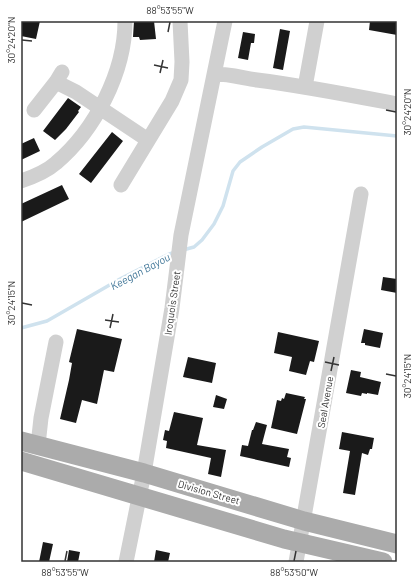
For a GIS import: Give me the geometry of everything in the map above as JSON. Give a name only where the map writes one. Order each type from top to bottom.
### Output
[{"type":"main road","name":"Division Street","points":[[29,443],[144,473],[304,521],[397,544]]},
{"type":"main road","points":[[21,461],[300,543],[383,562]]},
{"type":"street","points":[[21,181],[55,164],[77,143],[90,126],[110,86],[121,56],[124,38],[124,21]]},
{"type":"street","points":[[120,185],[172,101],[181,80],[182,62],[180,21]]},
{"type":"street","name":"Iroquois Street","points":[[126,562],[144,473],[172,308],[181,235],[225,21]]},
{"type":"street","points":[[305,87],[317,21]]},
{"type":"street","points":[[215,74],[228,74],[253,80],[305,87],[397,104]]},
{"type":"street","points":[[34,110],[59,77],[76,92],[148,140]]},
{"type":"street","name":"Seal Avenue","points":[[296,562],[361,194]]},
{"type":"street","points":[[29,443],[41,418],[56,342]]},
{"type":"building","points":[[21,21],[40,21],[36,39],[21,36]]},
{"type":"building","points":[[134,21],[154,21],[156,39],[140,40],[139,37],[133,37]]},
{"type":"building","points":[[370,21],[397,21],[397,35],[369,30]]},
{"type":"building","points":[[280,29],[290,31],[283,70],[273,68]]},
{"type":"building","points":[[243,32],[255,34],[254,43],[251,43],[248,60],[238,58]]},
{"type":"building","points":[[68,98],[81,107],[66,129],[55,140],[43,131]]},
{"type":"building","points":[[112,132],[123,141],[91,183],[79,174]]},
{"type":"building","points":[[34,138],[40,151],[21,160],[21,144]]},
{"type":"building","points":[[62,185],[69,199],[21,222],[21,204]]},
{"type":"building","points":[[383,277],[397,279],[397,293],[381,290]]},
{"type":"building","points":[[77,329],[122,339],[114,372],[104,370],[97,404],[82,400],[76,423],[60,419],[72,363],[69,362]]},
{"type":"building","points":[[364,329],[383,333],[380,348],[361,343]]},
{"type":"building","points":[[278,332],[319,341],[314,362],[310,361],[306,375],[289,371],[292,357],[274,353]]},
{"type":"building","points":[[188,357],[216,363],[212,383],[183,377]]},
{"type":"building","points":[[351,370],[361,372],[360,377],[381,382],[378,395],[362,393],[361,396],[346,393]]},
{"type":"building","points":[[286,393],[305,397],[304,399],[306,399],[297,434],[271,428],[277,400],[281,401],[282,398],[284,399]]},
{"type":"building","points":[[216,395],[227,399],[224,409],[213,407]]},
{"type":"building","points":[[174,412],[203,418],[197,445],[226,450],[221,477],[208,474],[211,458],[166,448],[167,441],[163,440],[165,430],[169,431]]},
{"type":"building","points":[[256,422],[267,425],[262,444],[289,449],[287,457],[291,458],[289,467],[240,456],[242,445],[248,446],[252,430]]},
{"type":"building","points":[[342,432],[374,438],[372,449],[370,449],[368,455],[362,453],[355,495],[343,493],[350,451],[339,449]]},
{"type":"building","points":[[43,542],[53,544],[49,562],[39,562]]},
{"type":"building","points":[[69,550],[80,552],[78,562],[67,562]]},
{"type":"building","points":[[156,550],[170,553],[168,562],[154,562]]},
{"type":"waterway","name":"Keegan Bayou","points":[[183,250],[194,247],[202,240],[214,224],[223,206],[233,171],[240,162],[293,129],[304,127],[397,136]]},
{"type":"waterway","name":"Keegan Bayou","points":[[21,328],[47,321],[120,279],[175,252]]}]
